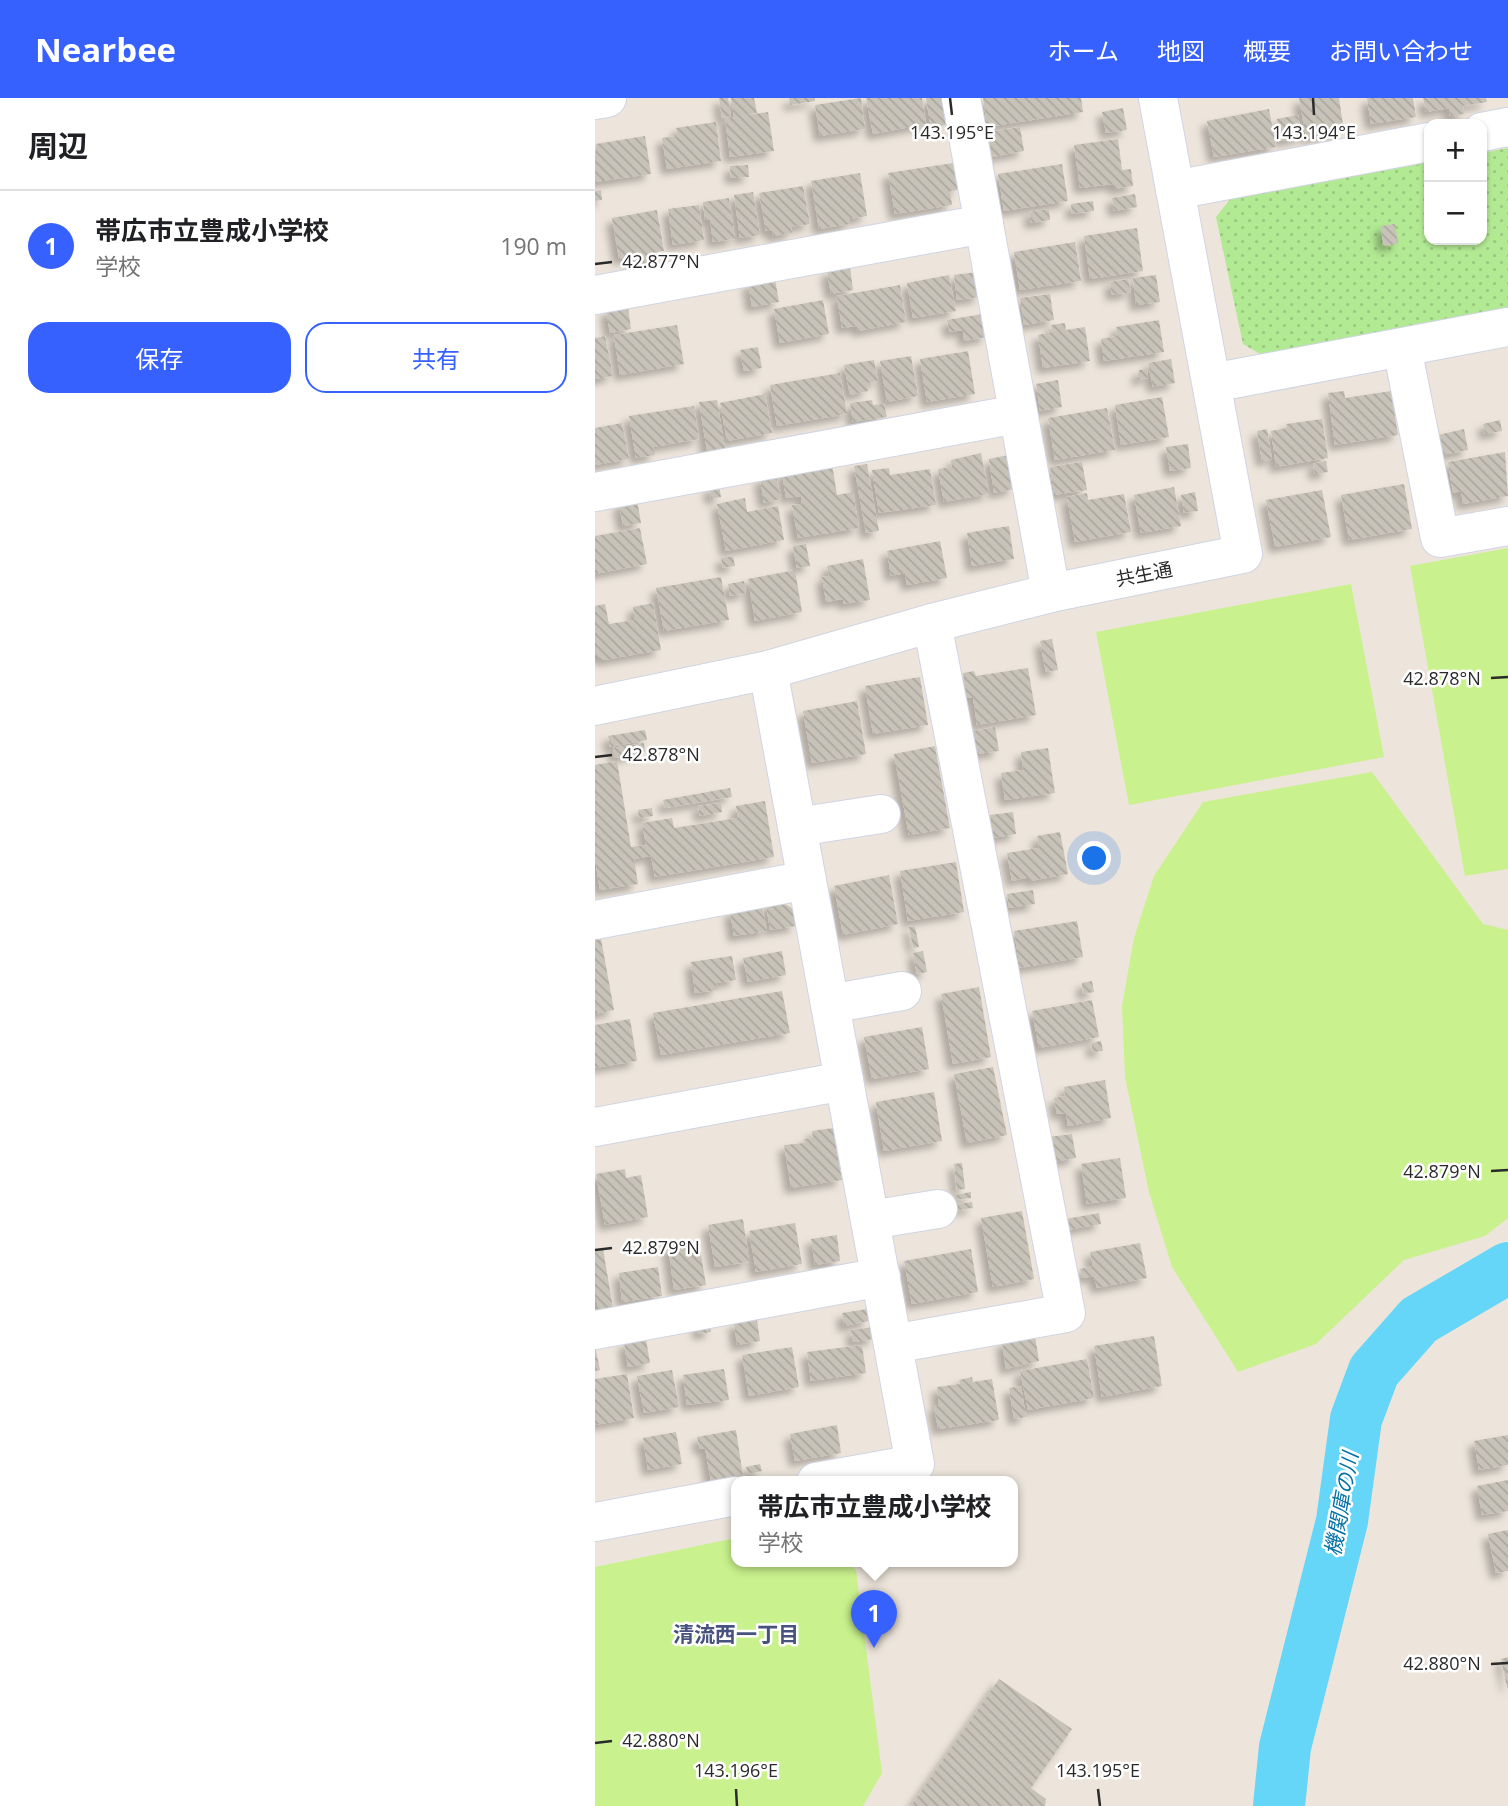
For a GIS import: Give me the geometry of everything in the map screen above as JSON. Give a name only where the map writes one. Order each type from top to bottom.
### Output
[{"type":"street","points":[[595,100],[607,98]]},
{"type":"street","points":[[961,98],[1051,593]]},
{"type":"street","name":"共生通","points":[[595,706],[768,670],[932,623],[1051,593],[1243,554],[1159,98]]},
{"type":"street","points":[[1487,131],[1508,127]]},
{"type":"street","points":[[1175,190],[1424,143]]},
{"type":"street","points":[[595,295],[983,224]]},
{"type":"street","points":[[1212,383],[1508,327]]},
{"type":"street","points":[[1402,348],[1440,538],[1508,526]]},
{"type":"street","points":[[595,492],[1018,414]]},
{"type":"street","points":[[893,1344],[1066,1312],[932,623]]},
{"type":"street","points":[[768,670],[915,1464],[849,1476]]},
{"type":"street","points":[[797,827],[881,814]]},
{"type":"street","points":[[595,920],[807,880]]},
{"type":"street","points":[[830,1004],[902,991]]},
{"type":"street","points":[[595,1127],[844,1081]]},
{"type":"street","points":[[870,1220],[938,1209]]},
{"type":"street","points":[[595,1330],[881,1278]]},
{"type":"street","points":[[595,1522],[731,1497]]},
{"type":"green space","points":[[1508,148],[1508,309],[1262,355],[1243,344],[1216,217],[1231,198],[1424,163],[1424,245],[1487,245],[1487,152]]},
{"type":"green space","points":[[1508,548],[1508,869],[1465,876],[1410,566]]},
{"type":"green space","points":[[1351,584],[1384,757],[1129,805],[1096,632]]},
{"type":"green space","points":[[1372,772],[1483,924],[1508,930],[1508,1218],[1485,1236],[1404,1260],[1316,1344],[1238,1372],[1172,1267],[1149,1192],[1125,1077],[1122,1006],[1134,938],[1154,876],[1203,802]]},
{"type":"green space","points":[[731,1539],[731,1567],[852,1567],[856,1570],[882,1773],[863,1806],[595,1806],[595,1567]]},
{"type":"building","points":[[719,98],[728,98],[731,116],[722,118]]},
{"type":"building","points":[[731,98],[754,98],[757,113],[739,116],[768,112],[774,151],[730,157],[725,118],[734,117]]},
{"type":"building","points":[[789,98],[815,98],[815,101],[790,105]]},
{"type":"building","points":[[861,98],[865,129],[820,136],[815,105]]},
{"type":"building","points":[[866,98],[922,98],[926,124],[873,134]]},
{"type":"building","points":[[926,98],[942,98],[946,125],[931,128]]},
{"type":"building","points":[[983,98],[1081,98],[1083,112],[987,127]]},
{"type":"building","points":[[1299,98],[1339,98],[1344,132],[1306,138]]},
{"type":"building","points":[[1367,98],[1413,98],[1416,117],[1371,124]]},
{"type":"building","points":[[1423,98],[1486,98],[1487,102],[1463,106],[1464,114],[1450,116],[1449,108],[1426,112]]},
{"type":"building","points":[[1123,108],[1127,130],[1106,133],[1102,112]]},
{"type":"building","points":[[1269,109],[1276,147],[1214,157],[1207,121]]},
{"type":"building","points":[[1298,115],[1302,137],[1280,141],[1277,119]]},
{"type":"building","points":[[716,122],[721,161],[667,169],[662,138],[678,136],[676,128]]},
{"type":"building","points":[[1020,127],[1024,151],[992,157],[988,132]]},
{"type":"building","points":[[645,136],[651,174],[595,182],[596,144]]},
{"type":"building","points":[[1118,139],[1122,170],[1131,169],[1133,186],[1114,189],[1114,184],[1080,188],[1074,145]]},
{"type":"building","points":[[953,163],[958,190],[950,191],[952,205],[895,214],[888,173]]},
{"type":"building","points":[[1062,164],[1068,201],[1004,211],[998,174]]},
{"type":"building","points":[[748,165],[749,177],[731,178],[730,166]]},
{"type":"building","points":[[860,173],[867,216],[850,219],[850,224],[819,229],[811,181]]},
{"type":"building","points":[[803,186],[810,224],[791,227],[792,233],[773,236],[772,230],[766,231],[759,193]]},
{"type":"building","points":[[601,190],[602,200],[595,201],[595,191]]},
{"type":"building","points":[[753,192],[760,235],[740,238],[734,195]]},
{"type":"building","points":[[1135,194],[1137,207],[1114,211],[1112,198]]},
{"type":"building","points":[[729,198],[735,239],[713,242],[710,219],[705,220],[703,202]]},
{"type":"building","points":[[1093,201],[1094,211],[1072,214],[1071,204]]},
{"type":"building","points":[[699,205],[704,240],[673,245],[668,209]]},
{"type":"building","points":[[1049,209],[1050,220],[1031,223],[1029,212]]},
{"type":"building","points":[[657,210],[664,251],[650,253],[652,263],[634,266],[633,257],[619,259],[612,218]]},
{"type":"building","points":[[1395,224],[1398,244],[1383,246],[1381,226]]},
{"type":"building","points":[[1137,228],[1143,271],[1090,279],[1084,236]]},
{"type":"building","points":[[1075,242],[1081,281],[1020,290],[1014,252]]},
{"type":"building","points":[[850,267],[853,290],[831,294],[827,271]]},
{"type":"building","points":[[977,272],[980,297],[957,300],[954,275]]},
{"type":"building","points":[[949,275],[956,311],[913,318],[907,283]]},
{"type":"building","points":[[1156,275],[1160,302],[1136,305],[1133,278]]},
{"type":"building","points":[[775,279],[779,302],[752,307],[748,283]]},
{"type":"building","points":[[1128,279],[1131,292],[1112,295],[1110,282]]},
{"type":"building","points":[[900,285],[906,322],[858,331],[857,326],[842,328],[837,296]]},
{"type":"building","points":[[1050,294],[1054,320],[1024,325],[1020,298]]},
{"type":"building","points":[[823,300],[829,334],[780,343],[774,309]]},
{"type":"building","points":[[628,307],[631,329],[610,333],[606,310]]},
{"type":"building","points":[[983,314],[987,337],[964,341],[963,330],[950,332],[947,320]]},
{"type":"building","points":[[1159,320],[1164,352],[1104,361],[1101,339],[1117,336],[1116,327]]},
{"type":"building","points":[[1065,323],[1066,330],[1085,327],[1090,361],[1043,368],[1038,335],[1053,332],[1051,325]]},
{"type":"building","points":[[677,325],[684,364],[620,375],[614,335]]},
{"type":"building","points":[[605,336],[613,376],[595,379],[595,338]]},
{"type":"building","points":[[758,347],[762,368],[744,371],[740,350]]},
{"type":"building","points":[[968,351],[975,394],[927,402],[920,359]]},
{"type":"building","points":[[911,356],[918,396],[887,402],[880,361]]},
{"type":"building","points":[[1171,359],[1175,383],[1153,387],[1148,363]]},
{"type":"building","points":[[874,360],[878,381],[867,383],[868,391],[850,395],[844,365]]},
{"type":"building","points":[[1147,369],[1148,378],[1137,380],[1139,370]]},
{"type":"building","points":[[840,373],[847,414],[777,426],[770,385]]},
{"type":"building","points":[[1058,380],[1062,407],[1040,411],[1036,384]]},
{"type":"building","points":[[1344,391],[1345,398],[1391,391],[1398,435],[1335,445],[1328,393]]},
{"type":"building","points":[[765,394],[772,433],[727,441],[720,403]]},
{"type":"building","points":[[1162,397],[1169,437],[1121,445],[1115,405]]},
{"type":"building","points":[[717,400],[725,448],[707,451],[699,402]]},
{"type":"building","points":[[872,400],[873,405],[884,404],[887,417],[853,422],[850,403]]},
{"type":"building","points":[[694,406],[699,439],[653,447],[655,455],[636,458],[629,416]]},
{"type":"building","points":[[1107,408],[1115,450],[1055,460],[1048,418]]},
{"type":"building","points":[[1322,419],[1328,458],[1276,467],[1271,431],[1287,428],[1286,424]]},
{"type":"building","points":[[1500,420],[1502,431],[1485,434],[1483,424]]},
{"type":"building","points":[[622,423],[629,459],[595,465],[595,428]]},
{"type":"building","points":[[1267,429],[1272,459],[1262,461],[1257,431]]},
{"type":"building","points":[[1464,429],[1468,450],[1442,455],[1438,435]]},
{"type":"building","points":[[1188,444],[1191,468],[1170,471],[1166,447]]},
{"type":"building","points":[[1505,452],[1508,496],[1463,504],[1461,491],[1453,493],[1448,462]]},
{"type":"building","points":[[981,453],[989,494],[944,502],[938,469],[952,467],[951,460]]},
{"type":"building","points":[[1009,455],[1014,489],[994,493],[989,459]]},
{"type":"building","points":[[1326,461],[1328,472],[1315,474],[1313,464]]},
{"type":"building","points":[[1082,462],[1087,490],[1054,495],[1050,467]]},
{"type":"building","points":[[832,464],[837,495],[853,492],[859,528],[798,538],[792,505],[802,504],[801,496],[786,498],[782,472]]},
{"type":"building","points":[[867,464],[879,531],[866,533],[854,466]]},
{"type":"building","points":[[889,468],[890,475],[930,469],[936,505],[879,513],[872,470]]},
{"type":"building","points":[[776,475],[781,499],[764,503],[760,478]]},
{"type":"building","points":[[1404,484],[1412,529],[1349,540],[1341,495]]},
{"type":"building","points":[[719,485],[721,497],[711,499],[709,487]]},
{"type":"building","points":[[1174,487],[1181,526],[1141,533],[1134,495]]},
{"type":"building","points":[[1322,490],[1331,537],[1275,547],[1266,500]]},
{"type":"building","points":[[1195,492],[1198,511],[1184,513],[1181,495]]},
{"type":"building","points":[[1087,493],[1088,500],[1124,494],[1131,532],[1075,542],[1067,497]]},
{"type":"building","points":[[745,498],[747,512],[778,506],[784,540],[726,551],[717,504]]},
{"type":"building","points":[[637,500],[641,523],[623,526],[619,503]]},
{"type":"building","points":[[1009,526],[1014,559],[972,566],[967,533]]},
{"type":"building","points":[[640,528],[647,564],[595,574],[595,536]]},
{"type":"building","points":[[940,541],[947,578],[907,585],[905,573],[891,576],[887,551]]},
{"type":"building","points":[[806,544],[810,566],[797,568],[793,546]]},
{"type":"building","points":[[733,556],[735,566],[723,568],[721,558]]},
{"type":"building","points":[[863,559],[870,600],[844,604],[843,599],[826,602],[822,577],[829,576],[827,566]]},
{"type":"building","points":[[795,570],[802,612],[755,621],[748,579]]},
{"type":"building","points":[[721,577],[729,620],[664,631],[656,588]]},
{"type":"building","points":[[744,581],[746,593],[730,596],[728,584]]},
{"type":"building","points":[[653,603],[661,650],[604,660],[595,654],[595,606],[605,604],[609,624],[635,620],[633,607]]},
{"type":"building","points":[[1052,639],[1058,670],[1046,672],[1040,641]]},
{"type":"building","points":[[1028,668],[1036,715],[977,725],[973,697],[967,698],[963,673],[974,671],[976,676]]},
{"type":"building","points":[[920,677],[928,725],[873,734],[865,686]]},
{"type":"building","points":[[857,701],[866,754],[812,763],[803,711]]},
{"type":"building","points":[[995,727],[999,751],[977,754],[973,731]]},
{"type":"building","points":[[645,730],[647,740],[610,747],[608,736]]},
{"type":"building","points":[[644,743],[645,752],[615,758],[613,748]]},
{"type":"building","points":[[935,746],[950,828],[909,835],[894,754]]},
{"type":"building","points":[[1048,748],[1055,793],[1005,800],[1001,773],[1023,770],[1021,752]]},
{"type":"building","points":[[617,761],[631,847],[646,845],[642,823],[672,818],[674,828],[738,818],[736,806],[765,801],[774,857],[655,877],[651,856],[634,859],[638,884],[600,890],[595,859],[595,765]]},
{"type":"building","points":[[730,788],[732,797],[665,808],[663,800]]},
{"type":"building","points":[[721,803],[722,812],[700,816],[698,806]]},
{"type":"building","points":[[652,808],[653,816],[639,818],[638,810]]},
{"type":"building","points":[[1013,812],[1016,834],[993,838],[990,815]]},
{"type":"building","points":[[1060,832],[1068,874],[1031,881],[1030,877],[1012,881],[1007,853],[1039,848],[1037,836]]},
{"type":"building","points":[[956,862],[964,912],[908,921],[900,871]]},
{"type":"building","points":[[889,875],[898,924],[843,935],[834,886]]},
{"type":"building","points":[[1033,890],[1035,904],[1009,908],[1007,894]]},
{"type":"building","points":[[782,902],[793,909],[796,926],[770,930],[766,904]]},
{"type":"building","points":[[762,905],[767,931],[734,936],[730,911]]},
{"type":"building","points":[[1077,921],[1083,957],[1020,968],[1014,931]]},
{"type":"building","points":[[915,926],[919,947],[913,948],[909,927]]},
{"type":"building","points":[[601,939],[614,1010],[595,1014],[595,940]]},
{"type":"building","points":[[782,951],[786,975],[748,982],[743,958]]},
{"type":"building","points":[[923,951],[927,972],[917,974],[913,953]]},
{"type":"building","points":[[732,956],[736,980],[716,983],[717,990],[695,993],[691,962]]},
{"type":"building","points":[[1092,981],[1094,992],[1083,994],[1082,983]]},
{"type":"building","points":[[979,987],[991,1057],[953,1064],[941,994]]},
{"type":"building","points":[[782,991],[790,1033],[661,1055],[653,1013]]},
{"type":"building","points":[[1092,1000],[1099,1037],[1039,1048],[1032,1011]]},
{"type":"building","points":[[630,1019],[637,1061],[595,1068],[595,1025]]},
{"type":"building","points":[[922,1027],[929,1069],[872,1079],[864,1037]]},
{"type":"building","points":[[1101,1041],[1103,1051],[1093,1052],[1091,1043]]},
{"type":"building","points":[[993,1067],[1007,1135],[967,1143],[954,1074]]},
{"type":"building","points":[[1105,1080],[1111,1118],[1068,1126],[1066,1113],[1057,1114],[1054,1098],[1065,1096],[1064,1087]]},
{"type":"building","points":[[934,1092],[942,1141],[884,1151],[876,1102]]},
{"type":"building","points":[[833,1128],[842,1180],[791,1188],[784,1145],[805,1143],[804,1139],[813,1138],[812,1131]]},
{"type":"building","points":[[1072,1134],[1076,1158],[1053,1162],[1049,1137]]},
{"type":"building","points":[[1120,1158],[1126,1198],[1087,1204],[1081,1164]]},
{"type":"building","points":[[962,1163],[965,1189],[957,1190],[954,1164]]},
{"type":"building","points":[[625,1169],[626,1178],[641,1175],[648,1217],[605,1225],[596,1174]]},
{"type":"building","points":[[971,1192],[971,1198],[955,1200],[955,1195]]},
{"type":"building","points":[[972,1202],[973,1208],[957,1210],[957,1204]]},
{"type":"building","points":[[1022,1211],[1034,1279],[993,1287],[981,1218]]},
{"type":"building","points":[[1099,1213],[1101,1224],[1067,1230],[1066,1219]]},
{"type":"building","points":[[743,1219],[749,1262],[715,1267],[708,1225]]},
{"type":"building","points":[[795,1223],[802,1264],[756,1272],[749,1231]]},
{"type":"building","points":[[837,1235],[840,1261],[815,1265],[811,1239]]},
{"type":"building","points":[[699,1242],[706,1285],[674,1290],[668,1246]]},
{"type":"building","points":[[1140,1243],[1147,1278],[1097,1288],[1094,1276],[1082,1278],[1080,1269],[1093,1266],[1090,1252]]},
{"type":"building","points":[[603,1249],[613,1308],[599,1310],[595,1296],[595,1250]]},
{"type":"building","points":[[971,1249],[978,1292],[912,1304],[904,1261]]},
{"type":"building","points":[[658,1267],[662,1296],[622,1302],[619,1273]]},
{"type":"building","points":[[867,1309],[869,1321],[844,1326],[842,1313]]},
{"type":"building","points":[[757,1320],[760,1341],[737,1345],[734,1323]]},
{"type":"building","points":[[710,1322],[711,1332],[699,1334],[697,1324]]},
{"type":"building","points":[[873,1327],[874,1339],[853,1342],[851,1330]]},
{"type":"building","points":[[1035,1336],[1039,1361],[1006,1369],[1002,1342]]},
{"type":"building","points":[[1154,1336],[1162,1386],[1102,1397],[1094,1346]]},
{"type":"building","points":[[646,1339],[650,1363],[628,1367],[624,1343]]},
{"type":"building","points":[[862,1345],[866,1373],[811,1381],[807,1352]]},
{"type":"building","points":[[595,1346],[600,1370],[595,1371]]},
{"type":"building","points":[[792,1347],[799,1387],[749,1396],[742,1355]]},
{"type":"building","points":[[1087,1359],[1094,1398],[1028,1410],[1020,1371]]},
{"type":"building","points":[[724,1369],[729,1400],[687,1405],[683,1375]]},
{"type":"building","points":[[672,1370],[679,1407],[644,1413],[637,1376]]},
{"type":"building","points":[[627,1374],[634,1418],[595,1425],[595,1379]]},
{"type":"building","points":[[972,1377],[973,1382],[992,1379],[999,1420],[938,1429],[934,1406],[939,1405],[937,1387],[960,1384],[959,1380]]},
{"type":"building","points":[[1021,1386],[1026,1417],[1014,1419],[1009,1388]]},
{"type":"building","points":[[837,1425],[841,1453],[795,1461],[790,1434]]},
{"type":"building","points":[[736,1430],[743,1476],[711,1481],[705,1448],[700,1449],[697,1437]]},
{"type":"building","points":[[676,1432],[682,1464],[648,1470],[643,1438]]},
{"type":"building","points":[[1508,1435],[1508,1465],[1479,1470],[1474,1441]]},
{"type":"building","points":[[760,1464],[762,1471],[748,1474],[746,1467]]},
{"type":"building","points":[[1508,1480],[1508,1511],[1482,1515],[1477,1486]]},
{"type":"building","points":[[1508,1530],[1508,1571],[1496,1573],[1488,1534]]},
{"type":"building","points":[[1508,1657],[1508,1688],[1507,1688],[1501,1659]]},
{"type":"building","points":[[999,1679],[1072,1729],[1031,1788],[1046,1799],[1045,1806],[911,1806]]},
{"type":"waterway","name":"機関庫の川","points":[[1279,1806],[1285,1747],[1342,1521],[1356,1419],[1374,1371],[1419,1320],[1508,1268]]},
{"type":"place","name":"帯広市立豊成小学校","points":[[874,1648]]},
{"type":"district","name":"清流西一丁目","points":[[736,1635]]}]
